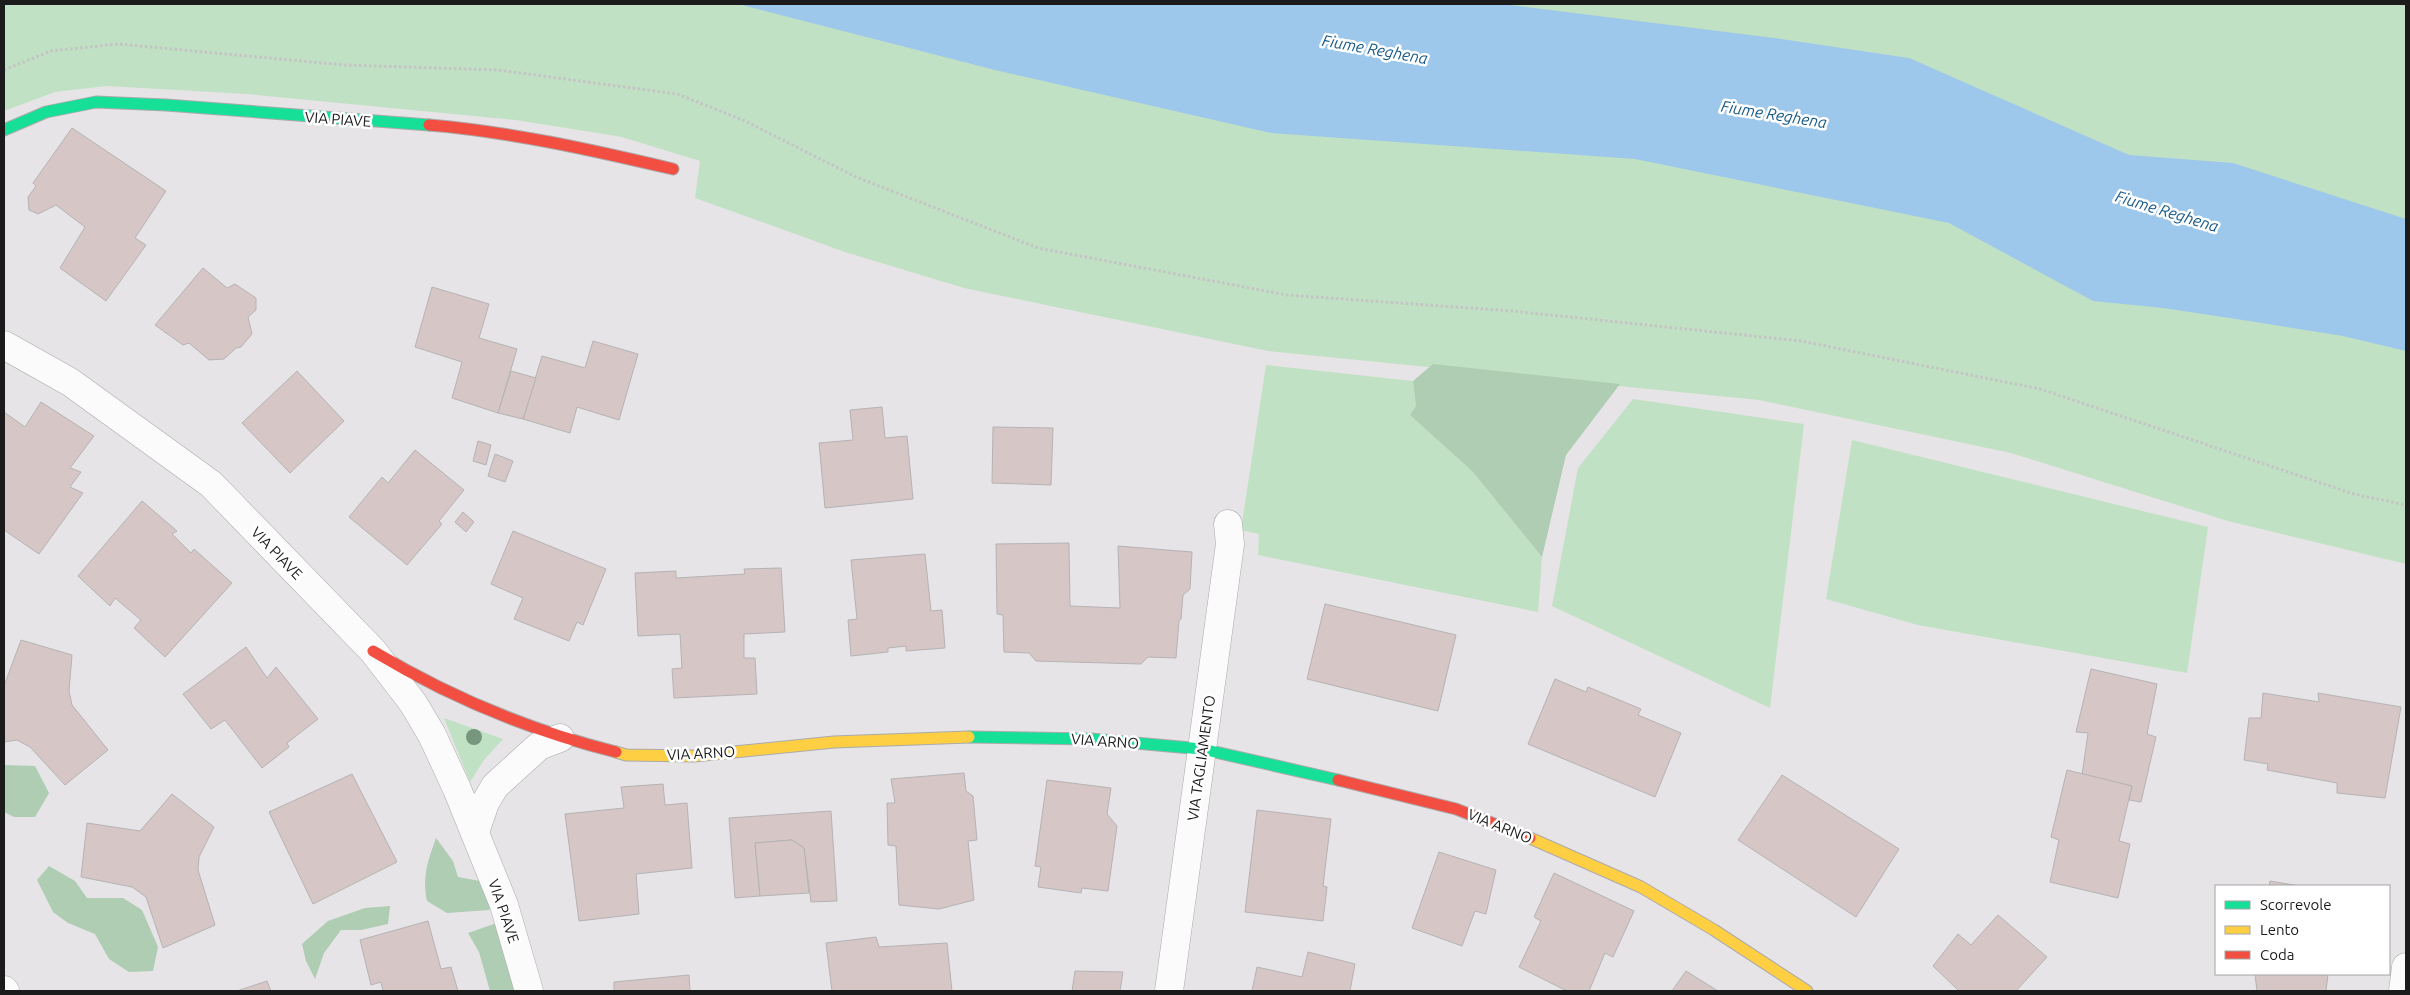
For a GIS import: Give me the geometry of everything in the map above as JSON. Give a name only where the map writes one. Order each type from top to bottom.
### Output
[{"type":"street","name":"VIA PIAVE","points":[[4,130],[46,112],[96,102],[166,106],[463,128],[555,142],[673,169]]},
{"type":"street","name":"VIA PIAVE","points":[[4,344],[70,382],[211,484],[373,650],[413,704],[432,735],[504,905],[529,991]]},
{"type":"street","name":"VIA TAGLIAMENTO","points":[[1169,991],[1230,544],[1228,524]]},
{"type":"street","name":"VIA ARNO","points":[[373,650],[419,679],[477,707],[560,738],[626,755],[694,756],[834,742],[975,737],[1090,739],[1202,749],[1456,809],[1556,848],[1641,887],[1714,930],[1807,991]]},
{"type":"street","points":[[474,832],[485,804],[495,786],[539,746],[560,738]]},
{"type":"street","points":[[2403,991],[2406,967]]},
{"type":"path","points":[[4,70],[51,52],[118,44],[344,65],[498,70],[677,94],[743,120],[856,177],[1038,248],[1287,295],[1512,311],[1801,341],[2040,389],[2354,494],[2406,505]]},
{"type":"green space","points":[[4,4],[2406,4],[2406,564],[2228,521],[2011,453],[1759,400],[1268,351],[964,288],[845,252],[695,198],[700,161],[622,137],[516,120],[247,94],[106,86],[55,92],[4,111]]},
{"type":"green space","points":[[1433,364],[1620,384],[1566,455],[1542,557],[1473,472],[1410,415],[1416,406],[1413,381]]},
{"type":"green space","points":[[1266,365],[1413,381],[1416,406],[1410,415],[1473,472],[1542,557],[1538,612],[1258,555],[1259,534],[1241,530]]},
{"type":"green space","points":[[1633,399],[1804,424],[1770,708],[1552,606],[1578,468]]},
{"type":"green space","points":[[1852,440],[2208,527],[2187,673],[1918,625],[1826,599]]},
{"type":"green space","points":[[444,718],[503,739],[484,760],[470,782]]},
{"type":"green space","points":[[4,765],[35,766],[49,793],[35,817],[14,817],[4,812]]},
{"type":"green space","points":[[436,838],[453,861],[458,877],[485,882],[494,897],[489,910],[447,913],[427,901],[425,884],[428,861]]},
{"type":"green space","points":[[49,866],[75,881],[87,898],[123,898],[142,910],[158,947],[153,971],[129,972],[109,959],[95,934],[68,923],[53,912],[37,880]]},
{"type":"green space","points":[[390,906],[388,924],[361,930],[341,930],[324,953],[315,979],[306,961],[302,944],[328,921],[365,908]]},
{"type":"green space","points":[[494,924],[522,933],[521,966],[513,991],[490,991],[479,952],[468,933]]},
{"type":"water","name":"Fiume Reghena","points":[[738,4],[1502,4],[1781,39],[1909,58],[2129,155],[2233,163],[2406,219],[2406,351],[2343,336],[2243,320],[2163,308],[2093,301],[1949,223],[1635,159],[1271,133],[995,70]]},
{"type":"building","points":[[72,128],[166,191],[135,238],[146,245],[106,301],[60,268],[85,227],[56,205],[38,214],[29,210],[28,197],[36,186],[33,183]]},
{"type":"building","points":[[203,268],[227,288],[235,284],[256,298],[256,310],[248,317],[252,334],[241,347],[236,348],[224,359],[209,360],[189,343],[183,345],[155,325]]},
{"type":"building","points":[[432,287],[489,304],[479,338],[517,349],[498,413],[452,398],[462,362],[415,347]]},
{"type":"building","points":[[593,341],[638,354],[619,420],[577,407],[570,433],[523,419],[542,356],[585,368]]},
{"type":"building","points":[[297,371],[344,421],[290,473],[242,423]]},
{"type":"building","points":[[511,371],[536,378],[523,419],[498,413]]},
{"type":"building","points":[[41,402],[94,436],[70,468],[81,472],[70,487],[83,493],[39,554],[4,530],[4,412],[25,427]]},
{"type":"building","points":[[882,407],[885,438],[907,436],[913,499],[825,508],[819,443],[853,440],[850,410]]},
{"type":"building","points":[[993,427],[1053,428],[1051,485],[992,483]]},
{"type":"building","points":[[478,441],[491,445],[486,465],[473,461]]},
{"type":"building","points":[[415,450],[464,490],[439,521],[442,524],[407,565],[349,517],[382,477],[388,483]]},
{"type":"building","points":[[495,454],[513,461],[505,482],[488,476]]},
{"type":"building","points":[[142,501],[177,531],[172,534],[191,553],[194,549],[232,583],[165,657],[134,628],[141,620],[115,598],[110,606],[78,576]]},
{"type":"building","points":[[463,512],[474,522],[466,532],[455,522]]},
{"type":"building","points":[[513,531],[606,569],[583,625],[577,622],[569,641],[514,619],[523,598],[491,584]]},
{"type":"building","points":[[1069,543],[1070,606],[1120,608],[1118,546],[1192,552],[1190,589],[1183,595],[1176,658],[1148,657],[1141,664],[1036,661],[1029,653],[1004,652],[1003,615],[997,614],[996,544]]},
{"type":"building","points":[[925,554],[931,611],[942,610],[945,648],[906,651],[906,646],[888,648],[888,652],[851,656],[848,620],[857,619],[851,560]]},
{"type":"building","points":[[781,568],[785,632],[744,634],[744,658],[755,658],[757,694],[674,698],[672,669],[682,668],[680,634],[638,636],[635,573],[676,571],[676,578],[745,574],[744,569]]},
{"type":"building","points":[[1325,604],[1456,635],[1438,711],[1307,679]]},
{"type":"building","points":[[21,640],[72,655],[69,691],[72,705],[108,750],[65,785],[30,747],[17,740],[4,742],[4,686]]},
{"type":"building","points":[[246,647],[267,678],[276,667],[318,719],[287,743],[289,747],[262,768],[225,720],[211,729],[183,694]]},
{"type":"building","points":[[2091,669],[2157,684],[2147,734],[2156,737],[2141,802],[2129,800],[2132,786],[2082,775],[2088,733],[2076,732]]},
{"type":"building","points":[[1555,679],[1586,692],[1588,687],[1641,709],[1638,715],[1681,733],[1655,797],[1528,744]]},
{"type":"building","points":[[2263,693],[2319,702],[2318,693],[2401,707],[2385,798],[2337,793],[2337,783],[2267,770],[2268,764],[2244,760],[2249,718],[2261,718]]},
{"type":"building","points":[[2067,770],[2132,786],[2119,841],[2130,844],[2118,898],[2050,882],[2059,840],[2051,837]]},
{"type":"building","points":[[964,773],[966,791],[973,796],[977,840],[968,841],[974,900],[939,909],[899,905],[896,846],[888,845],[887,803],[895,803],[891,779]]},
{"type":"building","points":[[352,774],[397,862],[313,904],[269,812]]},
{"type":"building","points":[[1782,775],[1899,849],[1856,917],[1738,840]]},
{"type":"building","points":[[1047,780],[1111,788],[1107,814],[1117,826],[1108,891],[1082,888],[1081,893],[1038,887],[1041,867],[1035,866]]},
{"type":"building","points":[[663,784],[665,805],[687,803],[692,868],[636,874],[639,914],[579,921],[565,814],[624,808],[621,787]]},
{"type":"building","points":[[172,794],[214,827],[199,857],[198,870],[215,925],[163,948],[146,897],[132,887],[81,877],[87,823],[140,831]]},
{"type":"building","points":[[1257,810],[1331,819],[1323,886],[1327,887],[1323,921],[1245,912]]},
{"type":"building","points":[[831,811],[837,901],[811,902],[804,848],[792,840],[755,843],[760,896],[735,898],[729,818]]},
{"type":"building","points":[[792,840],[804,848],[809,893],[760,896],[755,843]]},
{"type":"building","points":[[1439,852],[1496,870],[1486,914],[1475,911],[1462,946],[1412,928]]},
{"type":"building","points":[[1554,873],[1634,911],[1613,957],[1605,953],[1589,991],[1567,991],[1519,967],[1541,921],[1534,917]]},
{"type":"building","points":[[2270,881],[2294,885],[2269,885]]},
{"type":"building","points":[[1998,915],[2047,957],[2016,991],[1959,991],[1933,966],[1958,934],[1971,945]]},
{"type":"building","points":[[428,921],[441,969],[451,967],[458,991],[383,991],[381,982],[371,985],[360,940]]},
{"type":"building","points":[[876,937],[879,947],[947,943],[952,991],[832,991],[826,943]]},
{"type":"building","points":[[1308,952],[1355,964],[1350,991],[1252,991],[1257,967],[1302,977]]},
{"type":"building","points":[[1075,971],[1123,972],[1120,991],[1072,991]]},
{"type":"building","points":[[1686,971],[1718,991],[1672,991]]},
{"type":"building","points":[[689,975],[690,991],[614,991],[614,982]]},
{"type":"building","points":[[2255,975],[2328,975],[2326,991],[2257,991]]},
{"type":"building","points":[[267,981],[271,991],[237,991]]},
{"type":"traffic: fast","points":[[4,130],[46,112],[96,102],[166,105],[429,125]]},
{"type":"traffic: fast","points":[[969,737],[1091,739],[1202,749],[1338,780]]},
{"type":"traffic: slow","points":[[616,752],[626,755],[694,756],[834,742],[969,737]]},
{"type":"traffic: slow","points":[[1530,838],[1641,887],[1714,930],[1807,991]]},
{"type":"traffic: jam","points":[[429,125],[521,137],[673,169]]},
{"type":"traffic: jam","points":[[373,651],[432,684],[491,711],[552,734],[616,752]]},
{"type":"traffic: jam","points":[[1338,780],[1456,809],[1530,838]]}]
